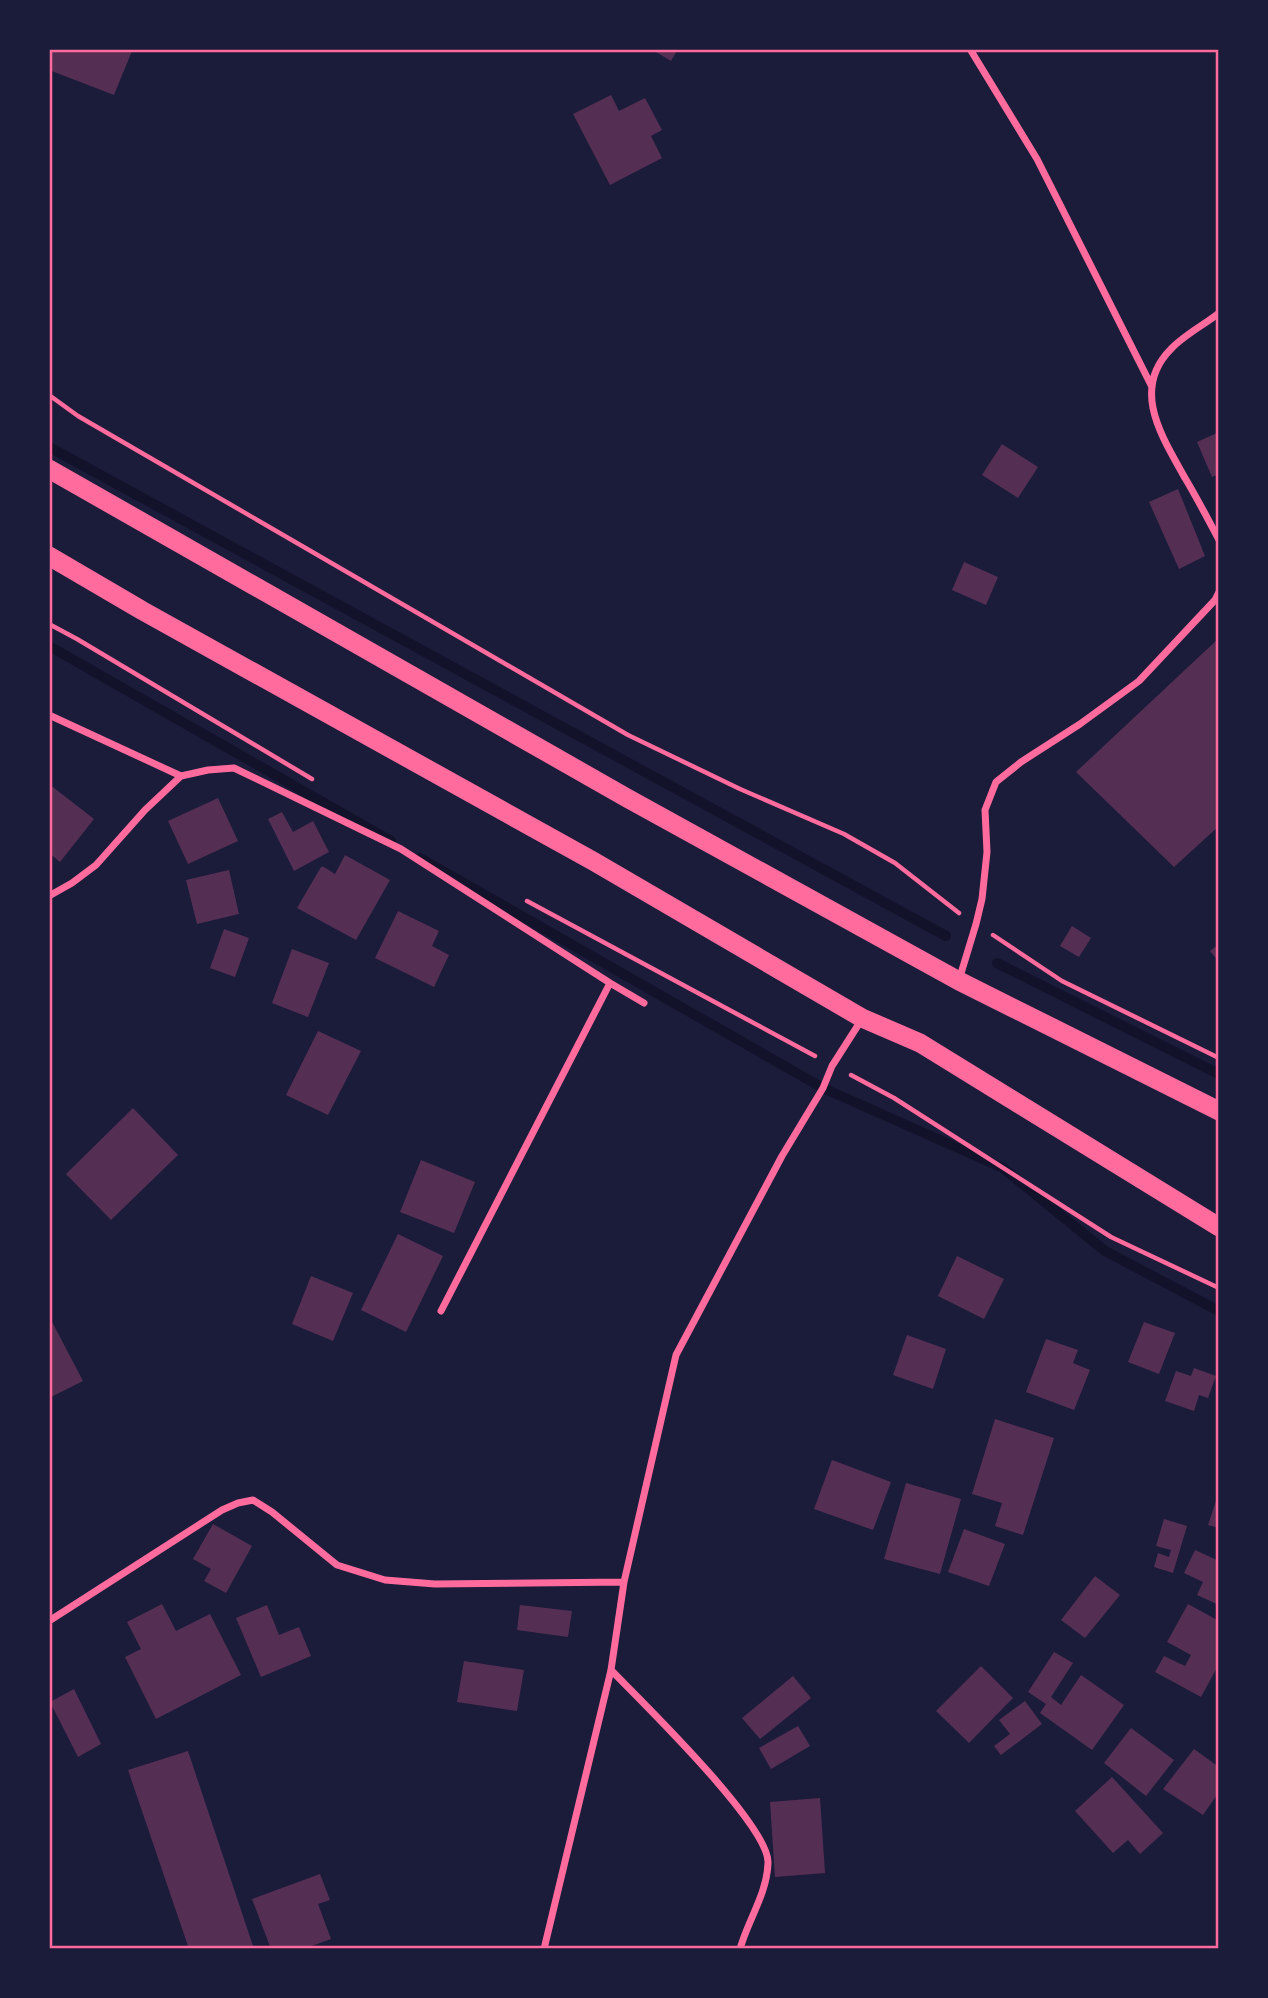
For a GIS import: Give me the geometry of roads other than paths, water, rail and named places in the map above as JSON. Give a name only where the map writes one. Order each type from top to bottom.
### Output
[{"type":"highway","points":[[49,469],[627,798],[959,981],[1219,1111]]},
{"type":"highway","points":[[49,556],[155,618],[593,861],[862,1018],[920,1042],[1219,1227]]},
{"type":"street","points":[[970,49],[1037,159],[1152,387]]},
{"type":"street","points":[[1219,313],[1171,349],[1159,366],[1152,387],[1152,408],[1158,429],[1219,540]]},
{"type":"street","points":[[959,981],[982,900],[987,852],[985,810],[996,782],[1139,681],[1215,600],[1219,592]]},
{"type":"street","points":[[49,715],[181,776]]},
{"type":"street","points":[[49,896],[96,865],[145,810],[181,776],[234,768],[401,849],[644,1003]]},
{"type":"street","points":[[441,1311],[610,983]]},
{"type":"street","points":[[544,1949],[611,1670],[624,1582],[676,1354],[782,1156],[862,1018]]},
{"type":"street","points":[[49,1621],[222,1510],[253,1500],[272,1512],[337,1565],[385,1580],[435,1584],[624,1582]]},
{"type":"street","points":[[611,1670],[712,1776],[756,1830],[769,1860],[764,1887],[740,1949]]},
{"type":"waterway","points":[[49,447],[946,936]]},
{"type":"waterway","points":[[49,646],[391,841]]},
{"type":"waterway","points":[[420,858],[823,1088],[1003,1168],[1105,1251],[1219,1311]]},
{"type":"waterway","points":[[997,963],[1219,1074]]}]
